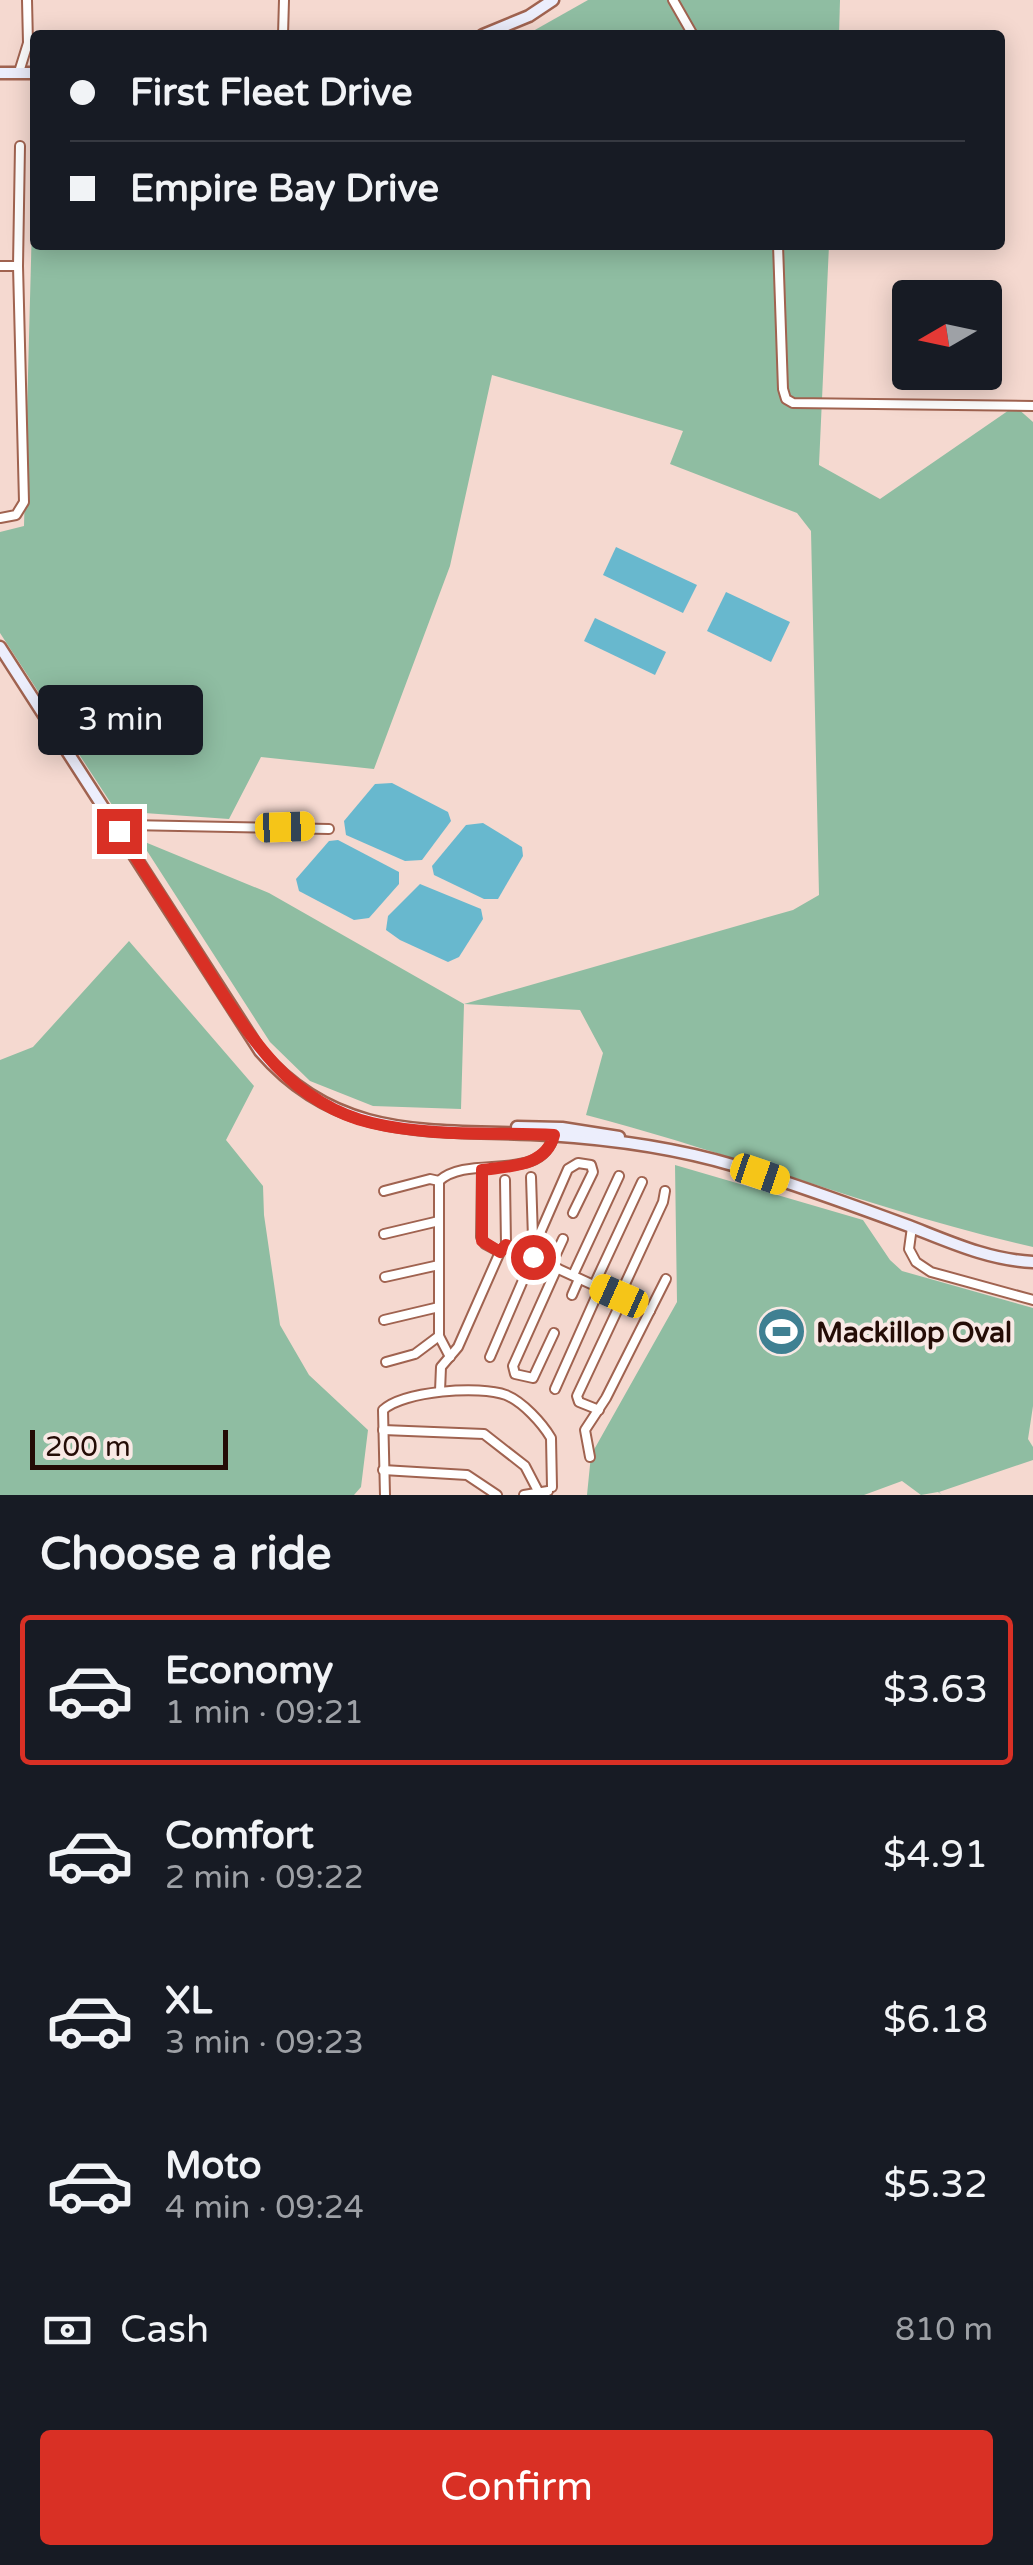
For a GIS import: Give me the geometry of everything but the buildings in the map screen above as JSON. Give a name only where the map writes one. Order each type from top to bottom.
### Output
[{"type":"main road","points":[[495,30],[554,0]]},
{"type":"main road","points":[[0,73],[30,72]]},
{"type":"main road","points":[[0,647],[252,1039],[287,1078],[322,1104],[384,1126],[554,1135],[654,1147]]},
{"type":"main road","points":[[452,1131],[525,1127],[582,1130],[734,1165],[985,1255],[1033,1262]]},
{"type":"main road","points":[[525,1127],[554,1135],[582,1130]]},
{"type":"street","points":[[19,72],[28,43],[27,0]]},
{"type":"street","points":[[283,30],[284,0]]},
{"type":"street","points":[[673,0],[690,30]]},
{"type":"street","points":[[0,518],[22,510],[25,485],[18,266],[20,146]]},
{"type":"street","points":[[778,250],[786,399],[793,403],[1033,406]]},
{"type":"street","points":[[0,266],[18,266]]},
{"type":"street","points":[[119,831],[128,825],[329,829]]},
{"type":"street","points":[[384,1191],[430,1179],[440,1182],[460,1171],[534,1160],[548,1150],[554,1135]]},
{"type":"street","points":[[534,1241],[568,1169],[578,1163],[591,1165],[593,1172],[574,1212]]},
{"type":"street","points":[[482,1170],[484,1244],[532,1256],[650,1311]]},
{"type":"street","points":[[572,1295],[619,1176]]},
{"type":"street","points":[[490,1357],[532,1256],[531,1177]]},
{"type":"street","points":[[440,1392],[440,1372],[458,1347],[503,1248],[506,1180]]},
{"type":"street","points":[[440,1182],[439,1336],[450,1357]]},
{"type":"street","points":[[555,1389],[642,1182]]},
{"type":"street","points":[[599,1410],[579,1402],[577,1395],[665,1191]]},
{"type":"street","points":[[384,1234],[439,1221]]},
{"type":"street","points":[[912,1228],[909,1248],[923,1267],[1033,1300]]},
{"type":"street","points":[[554,1333],[535,1377],[514,1374],[563,1239]]},
{"type":"street","points":[[386,1277],[439,1265]]},
{"type":"street","points":[[590,1457],[584,1433],[666,1279]]},
{"type":"street","points":[[384,1320],[439,1307]]},
{"type":"street","points":[[386,1362],[415,1354],[439,1336]]},
{"type":"street","points":[[384,1495],[383,1410],[440,1392],[497,1392],[516,1400],[549,1435],[548,1492]]},
{"type":"street","points":[[383,1430],[488,1436],[525,1466],[548,1492]]},
{"type":"street","points":[[383,1470],[467,1475],[496,1495]]},
{"type":"street","points":[[524,1495],[548,1492]]},
{"type":"green space","points":[[588,0],[840,0],[839,30],[535,30]]},
{"type":"green space","points":[[31,250],[829,250],[819,465],[880,499],[1015,406],[1033,422],[1033,1247],[920,1218],[586,1115],[603,1053],[580,1010],[464,1004],[793,910],[819,895],[811,531],[797,513],[670,464],[683,431],[492,375],[450,566],[374,769],[261,757],[229,819],[116,811],[0,633],[0,532],[24,526]]},
{"type":"green space","points":[[140,840],[269,893],[464,1004],[461,1109],[373,1106],[310,1081],[270,1042]]},
{"type":"green space","points":[[129,941],[254,1086],[226,1140],[263,1186],[280,1325],[309,1375],[368,1430],[361,1487],[354,1495],[0,1495],[0,1060],[33,1047]]},
{"type":"green space","points":[[675,1165],[863,1220],[902,1271],[1033,1308],[1033,1406],[1028,1439],[1033,1447],[1033,1460],[939,1492],[942,1495],[921,1495],[902,1481],[864,1495],[587,1495],[591,1455],[677,1302]]},
{"type":"water","points":[[616,547],[697,585],[683,613],[603,575]]},
{"type":"water","points":[[726,592],[790,622],[771,662],[707,631]]},
{"type":"water","points":[[595,618],[666,652],[655,675],[584,641]]},
{"type":"water","points":[[392,783],[448,812],[451,821],[422,860],[405,861],[346,835],[344,821],[375,784]]},
{"type":"water","points":[[483,823],[522,847],[523,856],[498,899],[484,899],[434,875],[432,866],[466,825]]},
{"type":"water","points":[[338,840],[399,872],[399,884],[369,918],[354,920],[299,891],[296,879],[329,841]]},
{"type":"water","points":[[420,884],[481,909],[483,919],[459,957],[448,962],[386,930],[388,916]]},
{"type":"place","name":"Mackillop Oval","points":[[781,1332]]},
{"type":"route","points":[[119,831],[260,1051],[307,1094],[349,1116],[384,1126],[458,1133],[554,1135],[542,1156],[482,1170],[482,1241],[500,1252],[506,1245],[533,1257]]}]
